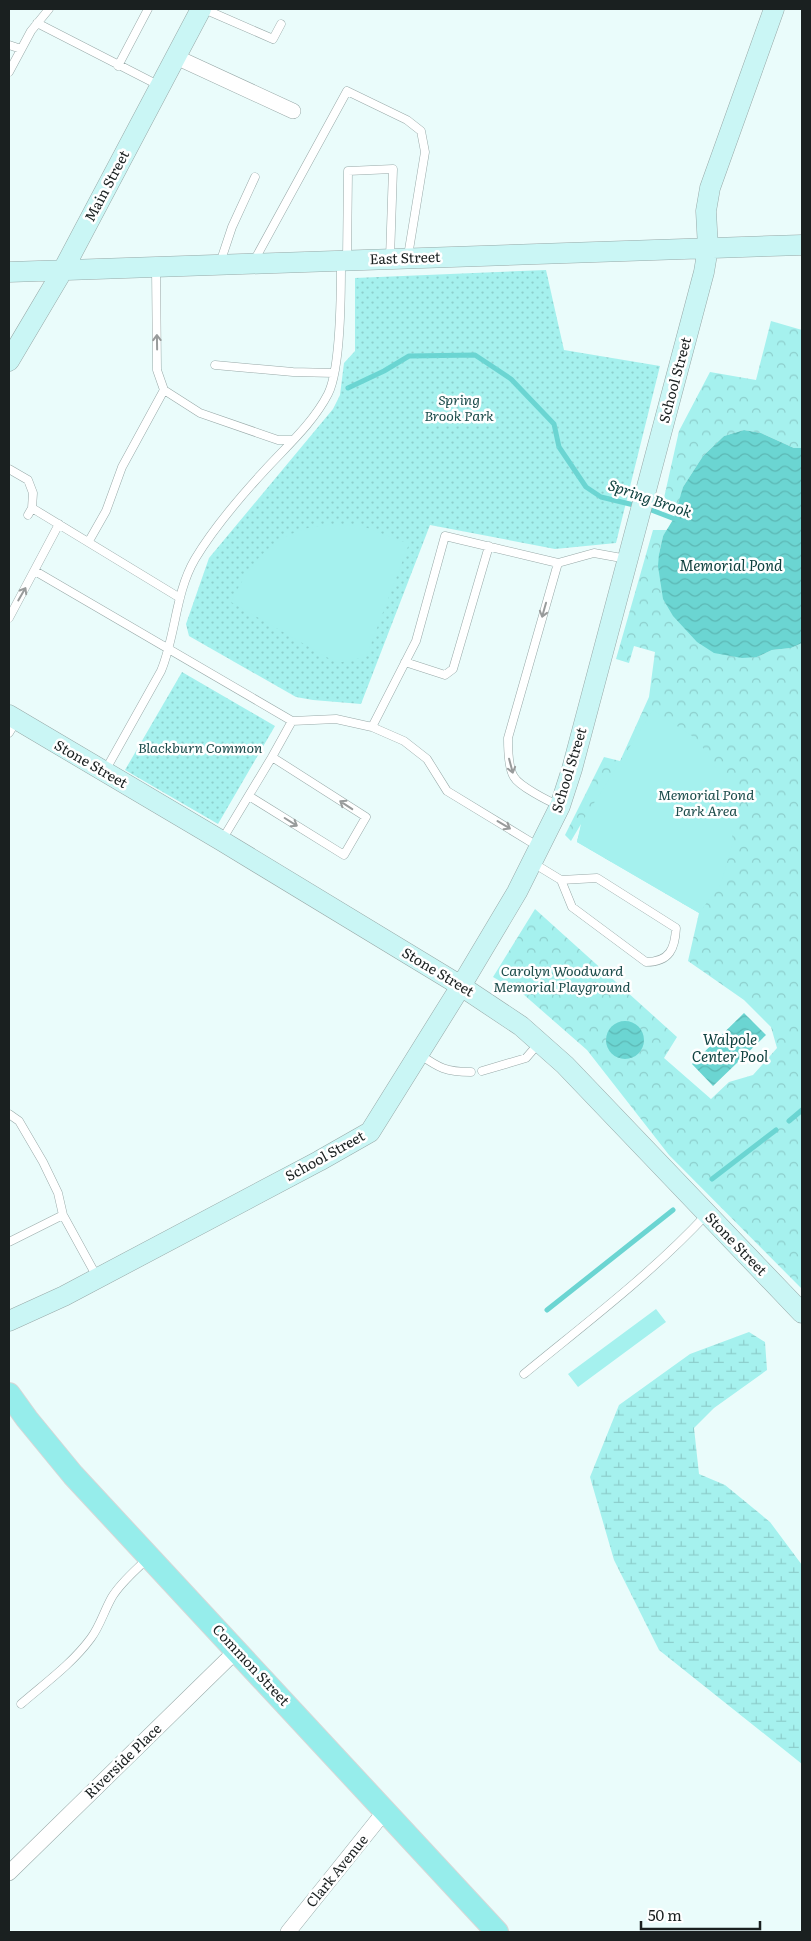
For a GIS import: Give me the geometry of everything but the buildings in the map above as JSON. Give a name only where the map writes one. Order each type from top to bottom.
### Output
[{"type":"main road","name":"Common Street","points":[[9,1394],[27,1419],[74,1475],[497,1932]]},
{"type":"street","name":"Main Street","points":[[9,361],[63,270],[202,9]]},
{"type":"street","name":"School Street","points":[[9,1321],[64,1296],[370,1132],[461,986],[536,855],[560,806],[572,769],[704,272],[708,248],[706,210],[710,188],[774,9]]},
{"type":"street","points":[[176,56],[293,111]]},
{"type":"street","name":"East Street","points":[[9,272],[802,245]]},
{"type":"street","name":"Stone Street","points":[[11,723],[105,772],[222,841],[498,1010],[540,1042],[565,1065],[802,1313]]},
{"type":"street","name":"Riverside Place","points":[[9,1873],[237,1650]]},
{"type":"street","name":"Clark Avenue","points":[[288,1932],[386,1810]]},
{"type":"lane","points":[[9,72],[37,23],[49,9]]},
{"type":"lane","points":[[118,66],[148,9]]},
{"type":"lane","points":[[202,9],[273,39],[281,24]]},
{"type":"lane","points":[[37,23],[160,86]]},
{"type":"lane","points":[[9,46],[21,49]]},
{"type":"lane","points":[[253,263],[347,91],[407,120],[421,131],[425,152],[399,258]]},
{"type":"lane","points":[[105,772],[152,690],[169,648],[180,598],[190,568],[206,544],[261,474],[316,414],[329,393],[334,373],[340,316],[348,171],[393,169],[399,258]]},
{"type":"lane","points":[[220,264],[232,227],[255,177]]},
{"type":"lane","points":[[156,267],[157,370],[164,390],[200,413],[278,440],[293,440]]},
{"type":"lane","points":[[214,365],[334,373]]},
{"type":"lane","points":[[88,542],[106,511],[122,467],[164,390]]},
{"type":"lane","points":[[9,469],[28,480],[33,493],[30,512],[59,524],[180,598]]},
{"type":"lane","points":[[9,618],[59,524]]},
{"type":"lane","points":[[372,727],[416,641],[445,536],[558,563],[594,553],[627,559]]},
{"type":"lane","points":[[405,662],[445,675],[453,669],[489,546]]},
{"type":"lane","points":[[558,563],[508,738],[508,755],[514,778],[542,798],[560,806]]},
{"type":"lane","points":[[35,571],[292,721],[336,719],[372,727],[404,741],[427,759],[447,792],[536,855],[560,880],[572,907],[646,962],[658,962],[675,945],[676,928],[597,878],[560,880]]},
{"type":"lane","points":[[222,841],[292,721]]},
{"type":"lane","points":[[249,796],[344,855],[366,817],[272,757]]},
{"type":"lane","points":[[482,1071],[526,1058],[540,1042]]},
{"type":"lane","points":[[419,1054],[440,1068],[452,1072],[471,1072]]},
{"type":"lane","points":[[9,1114],[20,1120],[43,1162],[58,1193],[63,1215],[98,1278]]},
{"type":"lane","points":[[524,1374],[635,1283],[708,1213]]},
{"type":"lane","points":[[9,1242],[63,1215]]},
{"type":"lane","points":[[21,1704],[69,1662],[90,1639],[102,1620],[112,1597],[126,1579],[150,1556]]},
{"type":"green space","name":"Spring Brook Park","points":[[546,270],[564,350],[660,366],[616,543],[555,549],[430,525],[361,704],[296,697],[189,636],[186,624],[209,558],[333,409],[340,395],[344,363],[355,351],[355,278]]},
{"type":"green space","points":[[771,321],[802,330],[802,448],[794,448],[761,433],[744,430],[724,436],[703,456],[683,487],[678,507],[664,498],[679,431],[710,372],[756,380]]},
{"type":"green space","points":[[335,524],[362,526],[409,544],[366,657],[337,663],[231,602],[252,566],[281,539],[311,527]]},
{"type":"green space","name":"Memorial Pond Park Area","points":[[653,530],[668,530],[663,536],[659,554],[757,657],[772,650],[791,648],[802,643],[802,1289],[669,1155],[587,1050],[523,994],[493,977],[535,909],[677,1037],[664,1058],[711,1099],[729,1082],[753,1075],[777,1048],[771,1027],[744,1000],[688,961],[699,913],[577,842],[581,824],[571,841],[565,835],[604,757],[620,761],[649,697],[655,652],[634,646],[629,663],[616,659]]},
{"type":"green space","name":"Blackburn Common","points":[[182,672],[275,726],[218,824],[125,770]]},
{"type":"green space","points":[[653,710],[698,740],[723,779],[733,841],[721,884],[699,913],[577,842],[582,822]]},
{"type":"green space","points":[[656,1309],[666,1322],[578,1387],[568,1374]]},
{"type":"green space","points":[[749,1332],[765,1342],[767,1370],[714,1408],[694,1428],[699,1474],[725,1485],[770,1522],[802,1565],[802,1764],[659,1650],[614,1560],[590,1477],[619,1405],[690,1354]]},
{"type":"water","name":"Memorial Pond","points":[[744,430],[761,433],[794,448],[802,448],[802,643],[791,648],[772,650],[757,657],[742,658],[714,653],[697,642],[673,616],[663,599],[658,566],[663,536],[674,518],[683,487],[703,456],[724,436]]},
{"type":"water","name":"Walpole Center Pool","points":[[744,1013],[766,1035],[713,1086],[692,1064]]},
{"type":"water","points":[[625,1021],[639,1026],[644,1040],[639,1054],[625,1059],[611,1054],[606,1040],[611,1026]]},
{"type":"waterway","name":"Spring Brook","points":[[348,388],[384,371],[409,356],[475,355],[511,379],[554,424],[559,447],[586,487],[601,497],[638,506]]},
{"type":"waterway","name":"Spring Brook","points":[[646,508],[680,521]]},
{"type":"waterway","points":[[789,1121],[802,1110]]},
{"type":"waterway","points":[[712,1179],[776,1130]]},
{"type":"waterway","points":[[547,1310],[673,1210]]},
{"type":"park label","name":"Carolyn Woodward Memorial Playground","points":[[562,980]]}]
